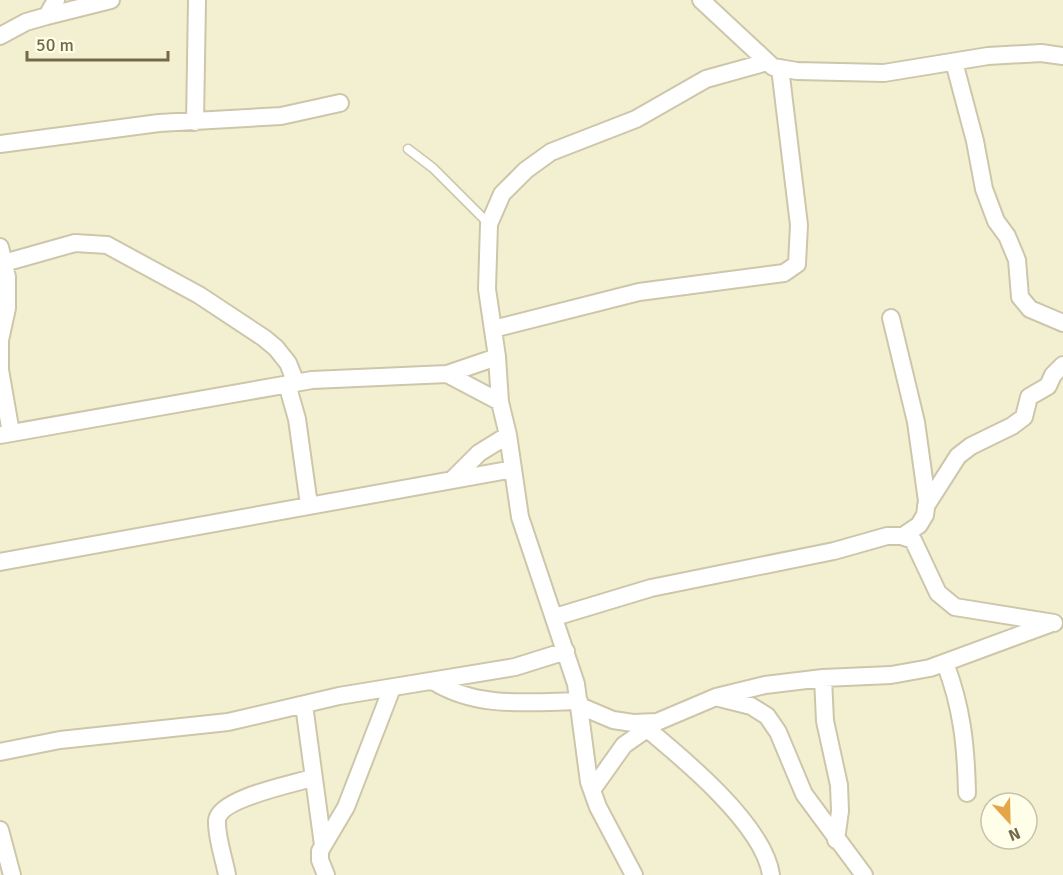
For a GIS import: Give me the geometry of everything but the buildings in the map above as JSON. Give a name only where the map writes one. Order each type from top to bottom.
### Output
[{"type":"street","points":[[47,16],[56,0]]},
{"type":"street","points":[[0,36],[26,22],[111,0]]},
{"type":"street","points":[[195,122],[197,0]]},
{"type":"street","points":[[493,329],[639,292],[784,273],[797,264],[799,225],[773,65],[701,0]]},
{"type":"street","points":[[634,875],[598,807],[592,790],[579,703],[566,651],[520,517],[501,402],[498,357],[487,289],[489,224],[502,194],[526,170],[551,152],[636,119],[706,79],[773,65],[884,73],[988,56],[1041,53],[1063,56]]},
{"type":"street","points":[[954,62],[975,141],[984,189],[996,221],[1007,236],[1017,260],[1020,297],[1030,309],[1063,323]]},
{"type":"street","points":[[0,144],[159,123],[281,116],[340,103]]},
{"type":"street","points":[[309,505],[291,383],[282,356],[264,338],[199,295],[107,245],[75,243],[2,255],[7,277],[0,340],[0,370],[6,434],[291,383],[447,374],[498,357]]},
{"type":"street","points":[[891,318],[916,422],[926,506]]},
{"type":"street","points":[[903,536],[919,525],[926,506],[958,456],[971,446],[1012,426],[1024,417],[1029,397],[1048,386],[1053,375],[1063,365]]},
{"type":"street","points":[[447,374],[501,402]]},
{"type":"street","points":[[453,479],[479,453],[508,435]]},
{"type":"street","points":[[0,562],[513,469]]},
{"type":"street","points":[[555,617],[651,588],[834,551],[887,536],[903,536],[913,540],[938,593],[955,607],[1058,621]]},
{"type":"street","points":[[592,790],[624,745],[644,726],[716,697],[765,685],[823,678],[891,675],[945,663],[1058,621]]},
{"type":"street","points":[[0,752],[60,740],[228,722],[392,688],[515,667],[566,651]]},
{"type":"street","points":[[945,663],[958,697],[966,753],[967,793]]},
{"type":"street","points":[[823,678],[825,721],[839,785],[840,811],[836,840]]},
{"type":"street","points":[[434,681],[447,690],[469,698],[496,702],[579,703],[613,720],[644,726],[677,754],[740,818],[761,847],[771,875]]},
{"type":"street","points":[[322,874],[320,860],[323,845],[346,807],[392,688]]},
{"type":"street","points":[[716,697],[752,706],[767,716],[778,732],[804,794],[864,875]]},
{"type":"street","points":[[304,705],[310,738],[312,778],[323,845]]},
{"type":"street","points":[[227,875],[217,818],[222,810],[248,797],[312,778]]},
{"type":"street","points":[[0,830],[12,875]]},
{"type":"lane","points":[[408,148],[433,168],[489,224]]},
{"type":"shaded area","points":[[0,0],[1063,0],[1063,875],[0,875]]}]
